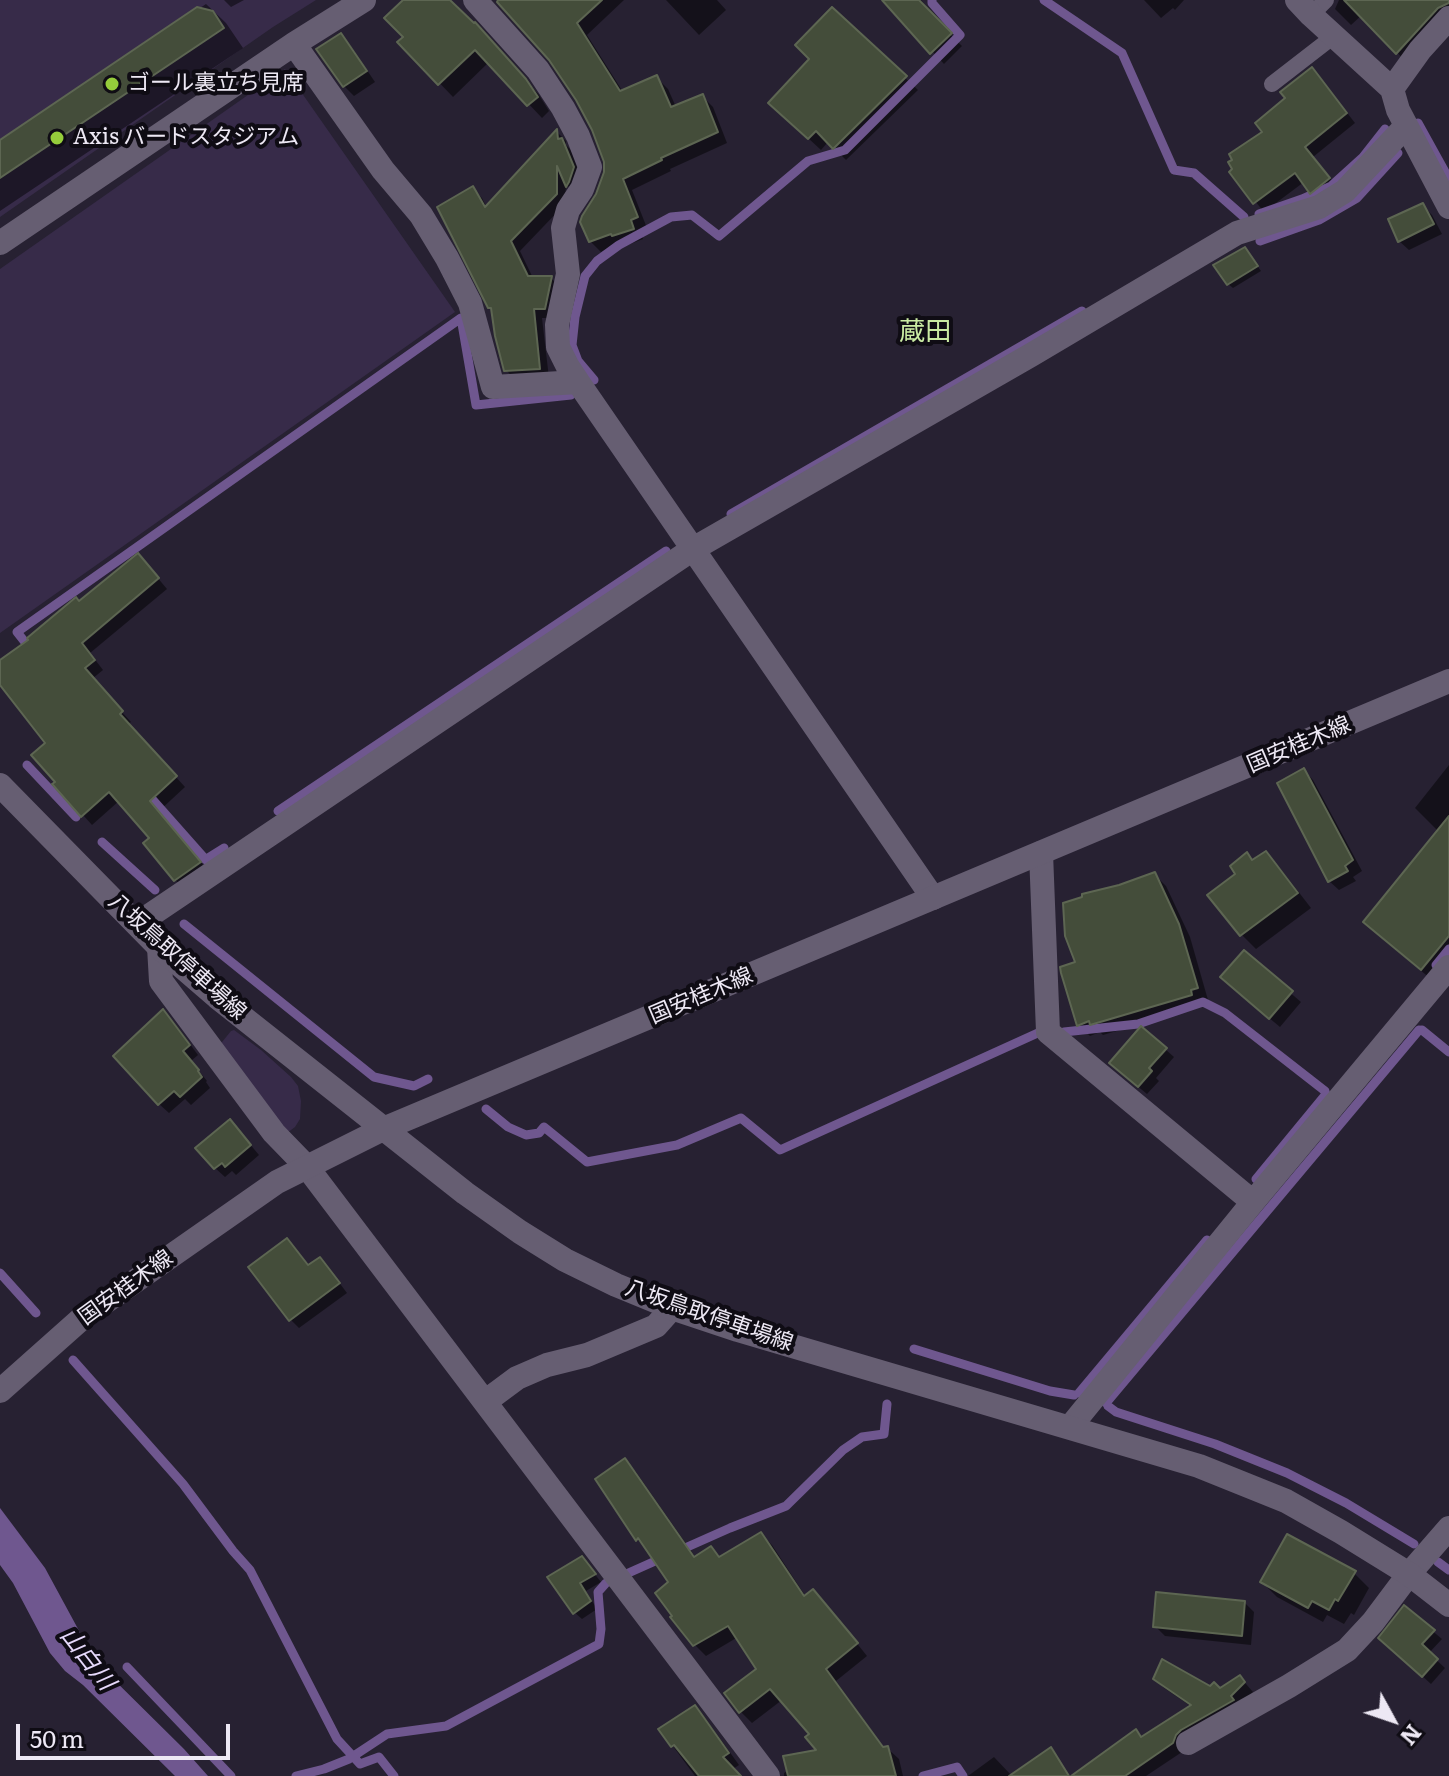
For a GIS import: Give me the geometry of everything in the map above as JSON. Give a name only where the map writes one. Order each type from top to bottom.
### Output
[{"type":"street","points":[[0,243],[364,0]]},
{"type":"street","points":[[475,0],[538,70],[563,108],[590,167],[582,189],[568,210],[563,228],[568,274],[557,325],[558,347],[568,367],[933,898]]},
{"type":"street","points":[[1311,5],[1334,36],[1392,89],[1398,110],[1449,207]]},
{"type":"street","points":[[1392,89],[1420,50],[1449,18]]},
{"type":"street","points":[[294,44],[383,170],[421,215],[447,258],[470,303],[493,387],[578,382]]},
{"type":"street","points":[[137,924],[693,549],[1237,233],[1319,207],[1345,191],[1406,126]]},
{"type":"street","name":"国安桂木線","points":[[0,1391],[81,1319],[277,1182],[383,1129],[1449,681]]},
{"type":"street","name":"八坂鳥取停車場線","points":[[0,785],[159,947],[279,1048],[465,1193],[520,1232],[578,1266],[672,1308],[738,1330],[1199,1466],[1286,1501],[1409,1574],[1449,1605]]},
{"type":"street","points":[[1041,853],[1048,1032],[1253,1202]]},
{"type":"street","points":[[159,947],[161,981],[274,1133],[307,1167],[486,1401],[768,1776]]},
{"type":"street","points":[[1070,1427],[1449,967]]},
{"type":"street","points":[[486,1401],[517,1378],[547,1365],[587,1355],[656,1326],[672,1308]]},
{"type":"street","points":[[1188,1743],[1347,1650],[1449,1528]]},
{"type":"lane","points":[[1272,84],[1334,36]]},
{"type":"shaded area","name":"Axis バードスタジアム","points":[[0,0],[316,0],[0,217]]},
{"type":"shaded area","points":[[285,69],[455,312],[0,633],[0,269]]},
{"type":"shaded area","points":[[234,1030],[261,1050],[298,1086],[300,1119],[287,1133],[218,1047]]},
{"type":"water","name":"山白川","points":[[0,1508],[45,1568],[96,1662],[208,1776],[175,1776],[50,1653],[13,1583],[0,1565]]},
{"type":"building","points":[[403,0],[450,0],[475,22],[538,97],[527,106],[475,50],[438,85],[397,42],[403,37],[384,18]]},
{"type":"building","points":[[498,0],[602,0],[577,23],[620,91],[657,75],[671,107],[703,94],[718,132],[623,179],[638,217],[631,220],[634,229],[589,242],[580,222],[604,172],[604,162],[592,130],[549,60]]},
{"type":"building","points":[[882,0],[919,0],[952,33],[930,54]]},
{"type":"building","points":[[1344,0],[1449,0],[1449,3],[1438,8],[1396,54]]},
{"type":"building","name":"ゴール裏立ち見席","points":[[197,7],[213,11],[224,28],[0,178],[0,140]]},
{"type":"building","points":[[832,7],[907,76],[833,149],[816,131],[808,139],[768,103],[809,59],[795,45]]},
{"type":"building","points":[[341,33],[367,71],[343,87],[316,49]]},
{"type":"building","points":[[1312,67],[1347,113],[1305,147],[1330,178],[1310,194],[1295,173],[1253,204],[1229,172],[1232,169],[1228,162],[1232,160],[1229,154],[1262,132],[1255,123],[1285,98],[1280,92]]},
{"type":"building","points":[[557,129],[558,139],[562,138],[574,167],[569,182],[566,187],[557,166],[557,194],[511,241],[528,276],[552,276],[545,309],[534,309],[540,369],[504,371],[491,308],[488,308],[437,207],[473,186],[485,207]]},
{"type":"building","points":[[1423,203],[1434,224],[1398,242],[1388,219]]},
{"type":"building","points":[[1245,247],[1258,266],[1227,285],[1213,265]]},
{"type":"building","points":[[138,553],[159,578],[82,643],[95,660],[85,668],[123,711],[120,714],[177,776],[150,801],[201,862],[174,881],[143,843],[149,838],[109,792],[81,817],[31,755],[45,743],[0,685],[0,660],[28,640],[76,597],[79,601]]},
{"type":"building","points":[[1304,768],[1353,860],[1345,866],[1348,871],[1328,882],[1277,783]]},
{"type":"building","points":[[1449,816],[1449,936],[1421,970],[1363,922]]},
{"type":"building","points":[[1266,851],[1298,893],[1240,936],[1207,895],[1235,874],[1230,866],[1247,852],[1252,860]]},
{"type":"building","points":[[1155,872],[1179,924],[1198,988],[1191,990],[1192,995],[1090,1025],[1089,1021],[1077,1026],[1060,967],[1075,962],[1065,936],[1063,903],[1082,897],[1082,894]]},
{"type":"building","points":[[1244,950],[1293,991],[1269,1019],[1220,977]]},
{"type":"building","points":[[163,1009],[190,1045],[183,1051],[202,1077],[180,1097],[174,1091],[158,1105],[113,1056]]},
{"type":"building","points":[[1141,1026],[1167,1048],[1149,1068],[1152,1071],[1138,1087],[1109,1063]]},
{"type":"building","points":[[230,1119],[251,1145],[225,1167],[222,1163],[214,1169],[195,1148]]},
{"type":"building","points":[[287,1238],[308,1265],[320,1257],[340,1283],[289,1321],[248,1267]]},
{"type":"building","points":[[625,1458],[694,1557],[711,1546],[719,1557],[761,1532],[804,1596],[813,1589],[858,1643],[826,1669],[883,1747],[888,1746],[896,1776],[788,1776],[783,1756],[816,1750],[805,1737],[809,1734],[770,1689],[739,1713],[724,1693],[756,1669],[728,1626],[693,1646],[670,1617],[655,1593],[668,1582],[638,1538],[636,1541],[595,1479]]},
{"type":"building","points":[[1287,1534],[1356,1571],[1329,1610],[1312,1601],[1308,1608],[1260,1582]]},
{"type":"building","points":[[582,1556],[596,1574],[580,1583],[591,1601],[573,1614],[547,1577]]},
{"type":"building","points":[[1156,1592],[1245,1601],[1242,1636],[1153,1627]]},
{"type":"building","points":[[1404,1605],[1435,1630],[1422,1644],[1438,1659],[1422,1677],[1378,1638]]},
{"type":"building","points":[[1162,1659],[1210,1686],[1214,1682],[1220,1688],[1240,1675],[1245,1682],[1231,1696],[1234,1700],[1181,1730],[1173,1743],[1125,1776],[1071,1776],[1136,1729],[1141,1737],[1191,1705],[1153,1679]]},
{"type":"building","points":[[695,1705],[729,1753],[723,1757],[741,1776],[699,1776],[658,1729]]},
{"type":"building","points":[[1051,1747],[1069,1776],[1009,1776]]},
{"type":"waterway","points":[[594,380],[578,361],[572,345],[585,276],[597,261],[619,245],[671,217],[692,215],[719,236],[808,161],[845,150],[960,35],[932,0]]},
{"type":"waterway","points":[[1044,0],[1122,53],[1174,170],[1194,173],[1244,217]]},
{"type":"waterway","points":[[1418,123],[1449,179]]},
{"type":"waterway","points":[[1259,214],[1331,186],[1363,157],[1385,129]]},
{"type":"waterway","points":[[1260,241],[1319,220],[1357,198],[1398,153]]},
{"type":"waterway","points":[[731,514],[1082,311]]},
{"type":"waterway","points":[[32,651],[17,632],[461,318],[476,405],[571,395]]},
{"type":"waterway","points":[[278,811],[666,551]]},
{"type":"waterway","points":[[27,765],[76,817]]},
{"type":"waterway","points":[[144,790],[206,860]]},
{"type":"waterway","points":[[102,842],[155,890]]},
{"type":"waterway","points":[[208,858],[224,848]]},
{"type":"waterway","points":[[184,924],[374,1077],[414,1086],[428,1079]]},
{"type":"waterway","points":[[1436,965],[1449,949]]},
{"type":"waterway","points":[[1064,1032],[1138,1024],[1203,1002],[1225,1013],[1325,1091]]},
{"type":"waterway","points":[[1106,1403],[1419,1030]]},
{"type":"waterway","points":[[1422,1030],[1449,1052]]},
{"type":"waterway","points":[[486,1109],[508,1127],[526,1135],[539,1133],[544,1127],[587,1162],[677,1145],[741,1118],[780,1150],[1040,1032]]},
{"type":"waterway","points":[[1256,1179],[1326,1094]]},
{"type":"waterway","points":[[1079,1393],[1207,1240]]},
{"type":"waterway","points":[[0,1273],[36,1313]]},
{"type":"waterway","points":[[914,1349],[1050,1391],[1074,1395]]},
{"type":"waterway","points":[[73,1360],[183,1484],[250,1570],[337,1739],[360,1764],[379,1757],[394,1776]]},
{"type":"waterway","points":[[676,1552],[786,1506],[843,1450],[862,1437],[884,1434],[887,1404]]},
{"type":"waterway","points":[[1108,1406],[1116,1412],[1215,1444],[1287,1473],[1346,1503],[1414,1544]]},
{"type":"waterway","points":[[296,1776],[349,1759],[387,1734],[446,1726],[599,1644],[598,1592],[606,1583],[662,1558]]},
{"type":"waterway","points":[[1438,1562],[1449,1570]]},
{"type":"waterway","points":[[127,1667],[231,1776]]},
{"type":"waterway","points":[[923,1776],[957,1767],[963,1776]]},
{"type":"place","name":"ゴール裏立ち見席","points":[[112,84]]},
{"type":"place","name":"Axis バードスタジアム","points":[[57,138]]},
{"type":"district","name":"蔵田","points":[[925,332]]}]
